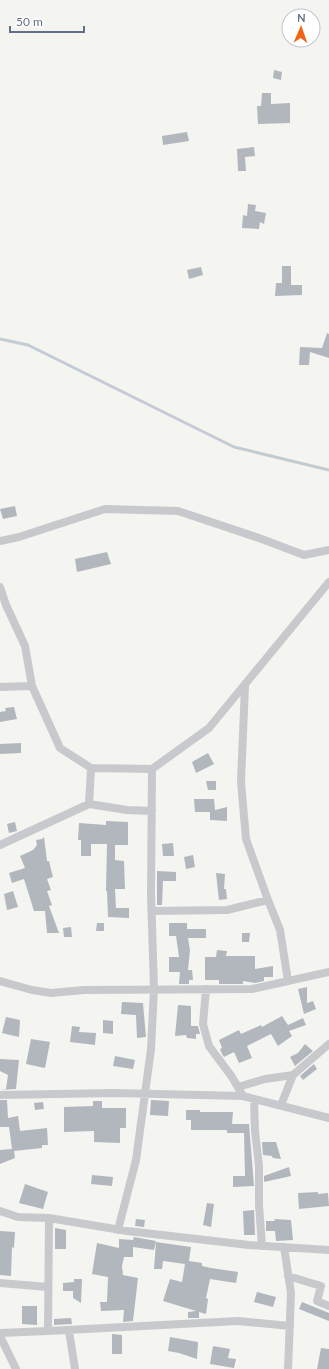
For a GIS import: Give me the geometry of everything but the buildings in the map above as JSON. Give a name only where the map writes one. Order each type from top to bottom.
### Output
[{"type":"street","points":[[0,541],[19,537],[105,509],[178,511],[259,538],[304,555],[329,550]]},
{"type":"street","points":[[0,587],[6,605],[25,646],[32,686],[60,748],[90,768],[152,769],[209,728],[329,582]]},
{"type":"street","points":[[0,687],[32,686]]},
{"type":"street","points":[[245,686],[241,782],[246,839],[280,930],[288,981]]},
{"type":"street","points":[[89,804],[90,768]]},
{"type":"street","points":[[118,1230],[136,1160],[151,1049],[154,989],[152,911],[152,769]]},
{"type":"street","points":[[0,845],[89,804],[127,810],[152,811]]},
{"type":"street","points":[[152,911],[226,910],[268,900]]},
{"type":"street","points":[[0,981],[32,990],[51,993],[84,990],[252,989],[329,972]]},
{"type":"street","points":[[206,989],[203,1024],[209,1046],[243,1096]]},
{"type":"street","points":[[281,1105],[293,1075],[329,1044]]},
{"type":"street","points":[[238,1087],[265,1079],[293,1075]]},
{"type":"street","points":[[0,1095],[145,1093],[243,1096],[329,1118]]},
{"type":"street","points":[[254,1098],[255,1131],[259,1166],[259,1205],[262,1246]]},
{"type":"street","points":[[0,1211],[18,1217],[49,1218],[118,1230],[262,1246],[329,1250]]},
{"type":"street","points":[[48,1331],[49,1218]]},
{"type":"street","points":[[284,1247],[290,1293],[288,1369]]},
{"type":"street","points":[[288,1276],[321,1286],[317,1301],[329,1306]]},
{"type":"street","points":[[0,1283],[48,1287]]},
{"type":"street","points":[[16,1369],[0,1335],[238,1321],[290,1326]]},
{"type":"street","points":[[69,1331],[75,1369]]},
{"type":"waterway","points":[[0,339],[28,345],[234,447],[329,470]]}]
